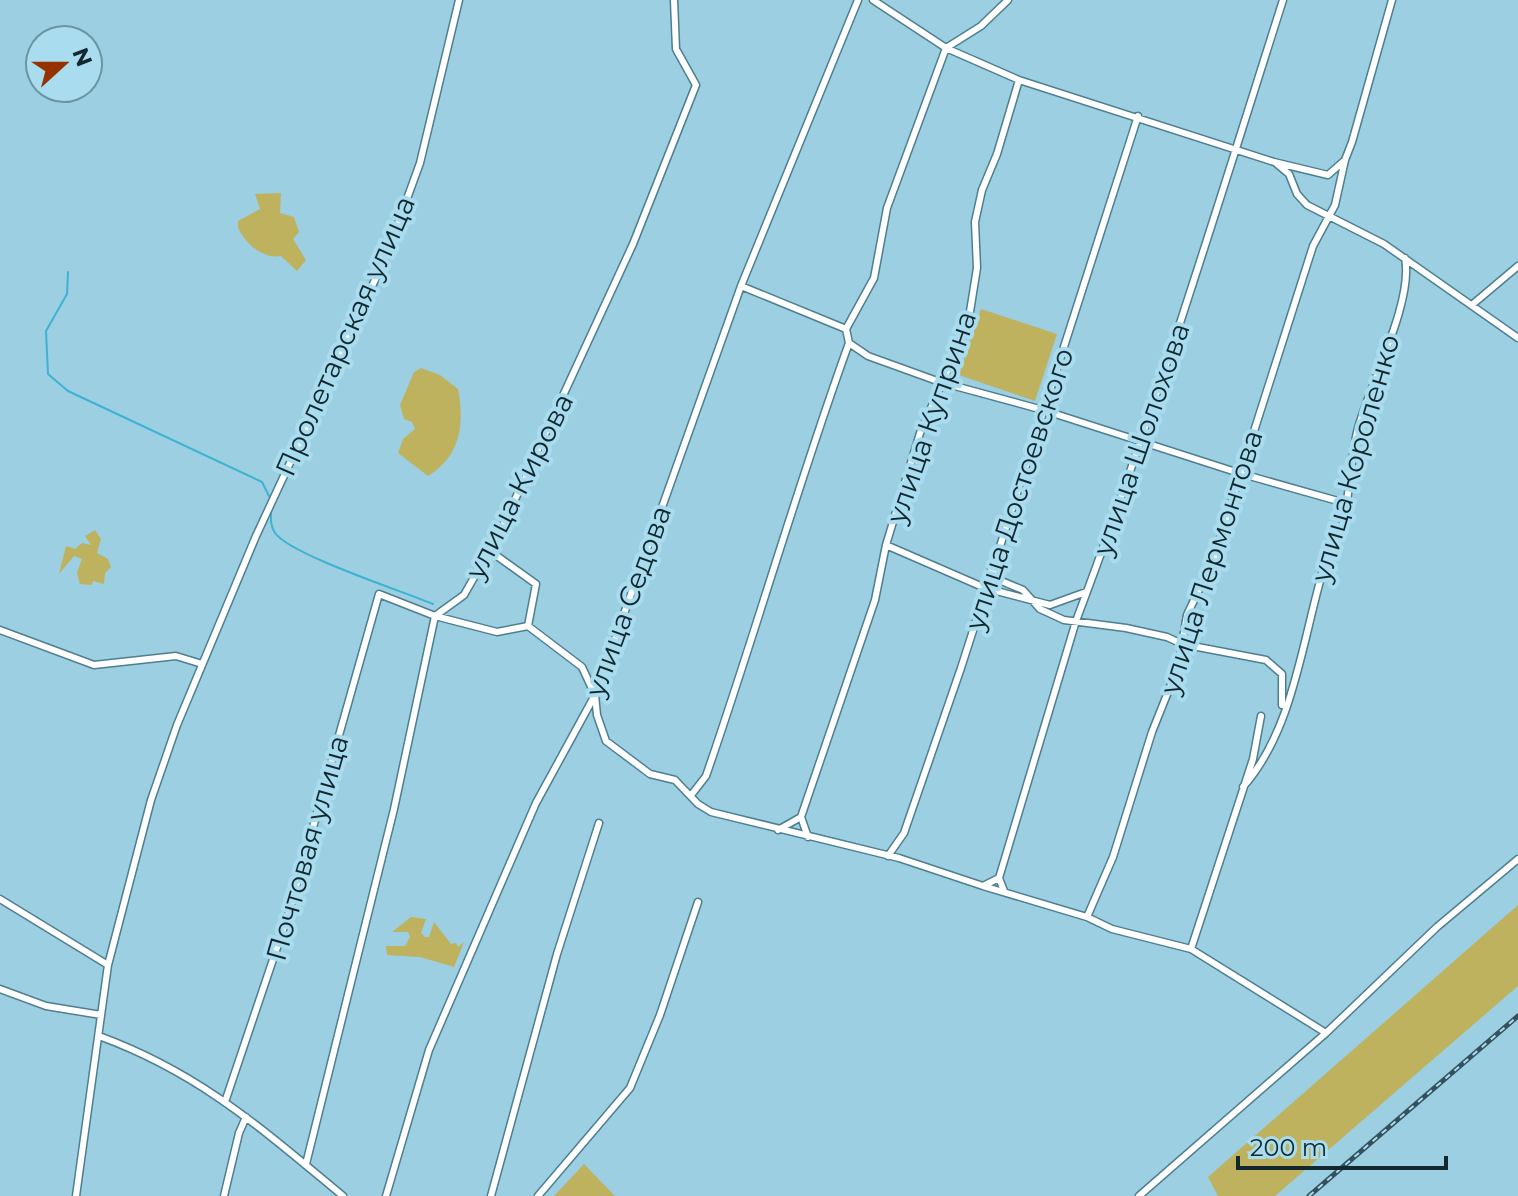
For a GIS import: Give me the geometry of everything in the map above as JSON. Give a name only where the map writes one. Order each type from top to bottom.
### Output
[{"type":"street","name":"Пролетарская улица","points":[[76,1196],[108,965],[151,800],[202,664],[276,492],[387,254],[420,163],[459,0]]},
{"type":"street","name":"улица Кирова","points":[[435,616],[464,595],[490,551],[567,393],[633,244],[696,85],[676,49],[674,0]]},
{"type":"street","name":"улица Седова","points":[[386,1196],[429,1050],[536,803],[595,695],[741,286],[858,0]]},
{"type":"street","points":[[873,0],[946,48],[1019,80],[1274,162],[1328,175],[1345,160]]},
{"type":"street","points":[[692,794],[706,776],[711,762],[779,547],[802,489],[818,429],[849,343],[846,329],[874,278],[887,208],[946,48],[981,26],[1008,0]]},
{"type":"street","name":"улица Шолохова","points":[[999,878],[1076,621],[1139,442],[1283,0]]},
{"type":"street","name":"улица Лермонтова","points":[[1087,917],[1113,857],[1152,732],[1178,667],[1187,615],[1213,560],[1313,246],[1330,219],[1343,181],[1345,160],[1392,0]]},
{"type":"street","name":"улица Куприна","points":[[801,817],[875,600],[886,545],[940,382],[953,364],[968,324],[977,268],[975,222],[982,190],[997,154],[1019,80]]},
{"type":"street","name":"улица Достоевского","points":[[888,856],[904,833],[1138,116]]},
{"type":"street","points":[[1274,162],[1289,174],[1297,194],[1307,205],[1384,244],[1518,338]]},
{"type":"street","name":"улица Короленко","points":[[1243,787],[1268,756],[1329,553],[1343,524],[1358,430],[1407,275],[1405,258]]},
{"type":"street","points":[[1473,304],[1518,266]]},
{"type":"street","points":[[741,286],[846,329]]},
{"type":"street","points":[[849,343],[868,356],[940,382],[1043,410],[1239,473],[1345,503]]},
{"type":"street","points":[[886,545],[985,588],[1050,605],[1086,592]]},
{"type":"street","points":[[490,551],[536,584],[528,626]]},
{"type":"street","points":[[991,568],[999,580],[1023,590],[1030,600],[1052,615],[1140,631],[1182,644],[1266,660],[1282,674],[1284,686],[1278,724]]},
{"type":"street","name":"Почтовая улица","points":[[226,1099],[289,912],[379,594],[435,616]]},
{"type":"street","points":[[306,1164],[394,809],[435,616],[497,632],[528,626],[582,667],[595,695],[597,715],[606,741],[650,774],[675,780],[692,794],[698,804],[711,812],[888,856],[1087,917],[1112,929],[1191,949],[1326,1033]]},
{"type":"street","points":[[0,630],[94,665],[176,656],[202,664]]},
{"type":"street","points":[[586,715],[592,712],[597,715]]},
{"type":"street","name":"улица Короленко","points":[[1191,949],[1253,759],[1261,716]]},
{"type":"street","points":[[778,830],[801,817],[808,837]]},
{"type":"street","points":[[491,1196],[557,954],[599,823]]},
{"type":"street","points":[[1139,1196],[1326,1033],[1437,927],[1518,859]]},
{"type":"street","points":[[983,886],[999,878],[1004,891]]},
{"type":"street","points":[[0,899],[108,965]]},
{"type":"street","points":[[538,1196],[630,1088],[660,1015],[698,902]]},
{"type":"street","points":[[0,989],[46,1006],[101,1015]]},
{"type":"street","points":[[99,1036],[179,1071],[226,1099],[343,1196]]},
{"type":"street","points":[[224,1196],[239,1133],[246,1117]]},
{"type":"shaded area","points":[[281,193],[280,213],[294,217],[299,232],[293,239],[306,260],[297,271],[281,256],[267,255],[255,249],[238,228],[238,221],[260,209],[255,194]]},
{"type":"shaded area","points":[[981,309],[1057,334],[1035,401],[959,375]]},
{"type":"shaded area","points":[[421,368],[440,375],[458,389],[461,415],[453,449],[439,468],[428,476],[398,453],[403,439],[415,429],[412,422],[404,419],[400,405],[414,372]]},
{"type":"shaded area","points":[[95,530],[101,539],[97,553],[108,559],[111,567],[105,573],[104,584],[93,581],[92,585],[80,584],[77,573],[82,559],[74,556],[59,574],[66,546],[75,549],[82,543],[91,545],[85,536]]},
{"type":"shaded area","points":[[1518,905],[1518,986],[1275,1196],[1218,1196],[1208,1177]]},
{"type":"shaded area","points":[[411,917],[426,919],[421,933],[425,937],[429,937],[434,922],[451,944],[456,943],[458,947],[464,942],[454,967],[420,957],[387,955],[386,946],[405,946],[410,937],[408,932],[392,932]]},
{"type":"shaded area","points":[[584,1164],[615,1196],[554,1196]]},
{"type":"waterway","points":[[68,272],[67,294],[46,331],[48,374],[68,391],[262,482],[270,498]]},
{"type":"waterway","points":[[271,509],[275,533],[302,552],[433,604]]},
{"type":"railway","points":[[1309,1196],[1518,1016]]}]
